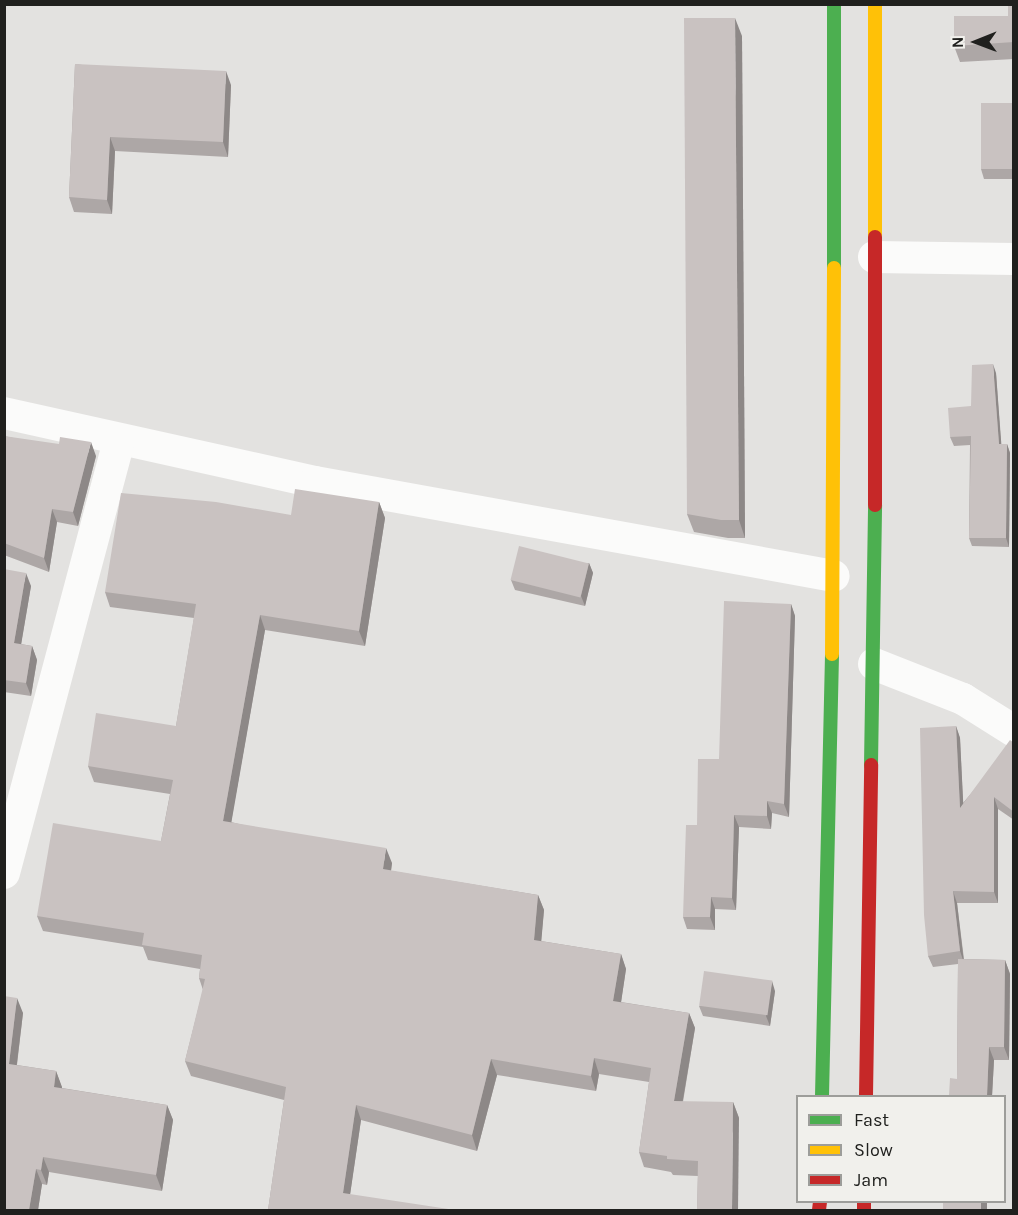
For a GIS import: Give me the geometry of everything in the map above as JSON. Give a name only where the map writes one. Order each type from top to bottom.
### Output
[{"type":"street","points":[[822,1095],[834,576],[834,4]]},
{"type":"street","points":[[866,1095],[874,664],[875,4]]},
{"type":"street","points":[[874,257],[1014,259]]},
{"type":"street","points":[[4,413],[119,441],[315,482],[834,576]]},
{"type":"street","points":[[4,873],[119,441]]},
{"type":"street","points":[[874,664],[963,699],[1014,731]]},
{"type":"building","points":[[1008,4],[1014,4],[1014,42],[954,46],[954,16],[1008,16]]},
{"type":"building","points":[[684,18],[735,18],[739,520],[721,520],[687,514]]},
{"type":"building","points":[[75,64],[226,71],[223,142],[110,137],[107,200],[69,197]]},
{"type":"building","points":[[981,103],[1014,103],[1014,169],[981,169]]},
{"type":"building","points":[[993,364],[999,444],[1007,444],[1006,538],[969,538],[971,436],[950,437],[948,408],[971,406],[972,365]]},
{"type":"building","points":[[4,436],[59,444],[60,437],[91,442],[73,512],[52,509],[44,558],[4,543]]},
{"type":"building","points":[[295,489],[379,502],[359,631],[260,615],[223,821],[386,848],[383,869],[538,895],[534,940],[621,954],[613,1001],[689,1013],[674,1101],[733,1102],[732,1209],[742,1210],[697,1210],[698,1161],[667,1159],[667,1156],[639,1152],[651,1068],[594,1058],[591,1076],[491,1059],[472,1135],[356,1105],[343,1193],[455,1210],[268,1210],[286,1087],[185,1061],[205,979],[199,978],[202,955],[142,945],[144,933],[37,916],[53,823],[161,841],[173,780],[88,766],[96,713],[176,726],[196,604],[105,592],[121,493],[216,502],[291,515]]},
{"type":"building","points":[[519,546],[589,563],[580,597],[511,580]]},
{"type":"building","points":[[4,569],[26,573],[14,643],[32,646],[26,683],[4,680]]},
{"type":"building","points":[[724,601],[791,604],[784,804],[767,801],[767,816],[734,815],[732,898],[711,897],[710,917],[683,917],[686,825],[697,825],[698,759],[719,759]]},
{"type":"building","points":[[956,726],[960,808],[1010,740],[1014,743],[1014,812],[994,797],[994,892],[953,891],[960,951],[928,956],[924,915],[920,728]]},
{"type":"building","points":[[958,959],[1005,960],[1004,1047],[989,1047],[987,1095],[949,1095],[950,1078],[957,1079]]},
{"type":"building","points":[[704,971],[772,981],[767,1015],[699,1006]]},
{"type":"building","points":[[4,996],[17,998],[9,1064],[56,1071],[54,1087],[167,1105],[156,1175],[43,1157],[41,1170],[36,1169],[29,1210],[4,1210]]},
{"type":"building","points":[[943,1203],[981,1203],[981,1210],[943,1210]]},
{"type":"traffic: fast","points":[[834,4],[834,268]]},
{"type":"traffic: fast","points":[[871,765],[875,505]]},
{"type":"traffic: fast","points":[[822,1095],[832,654]]},
{"type":"traffic: slow","points":[[875,4],[875,237]]},
{"type":"traffic: slow","points":[[832,654],[834,268]]},
{"type":"traffic: jam","points":[[875,237],[875,505]]},
{"type":"traffic: jam","points":[[866,1095],[871,765]]},
{"type":"traffic: jam","points":[[819,1210],[820,1203]]},
{"type":"traffic: jam","points":[[864,1203],[864,1210]]}]
